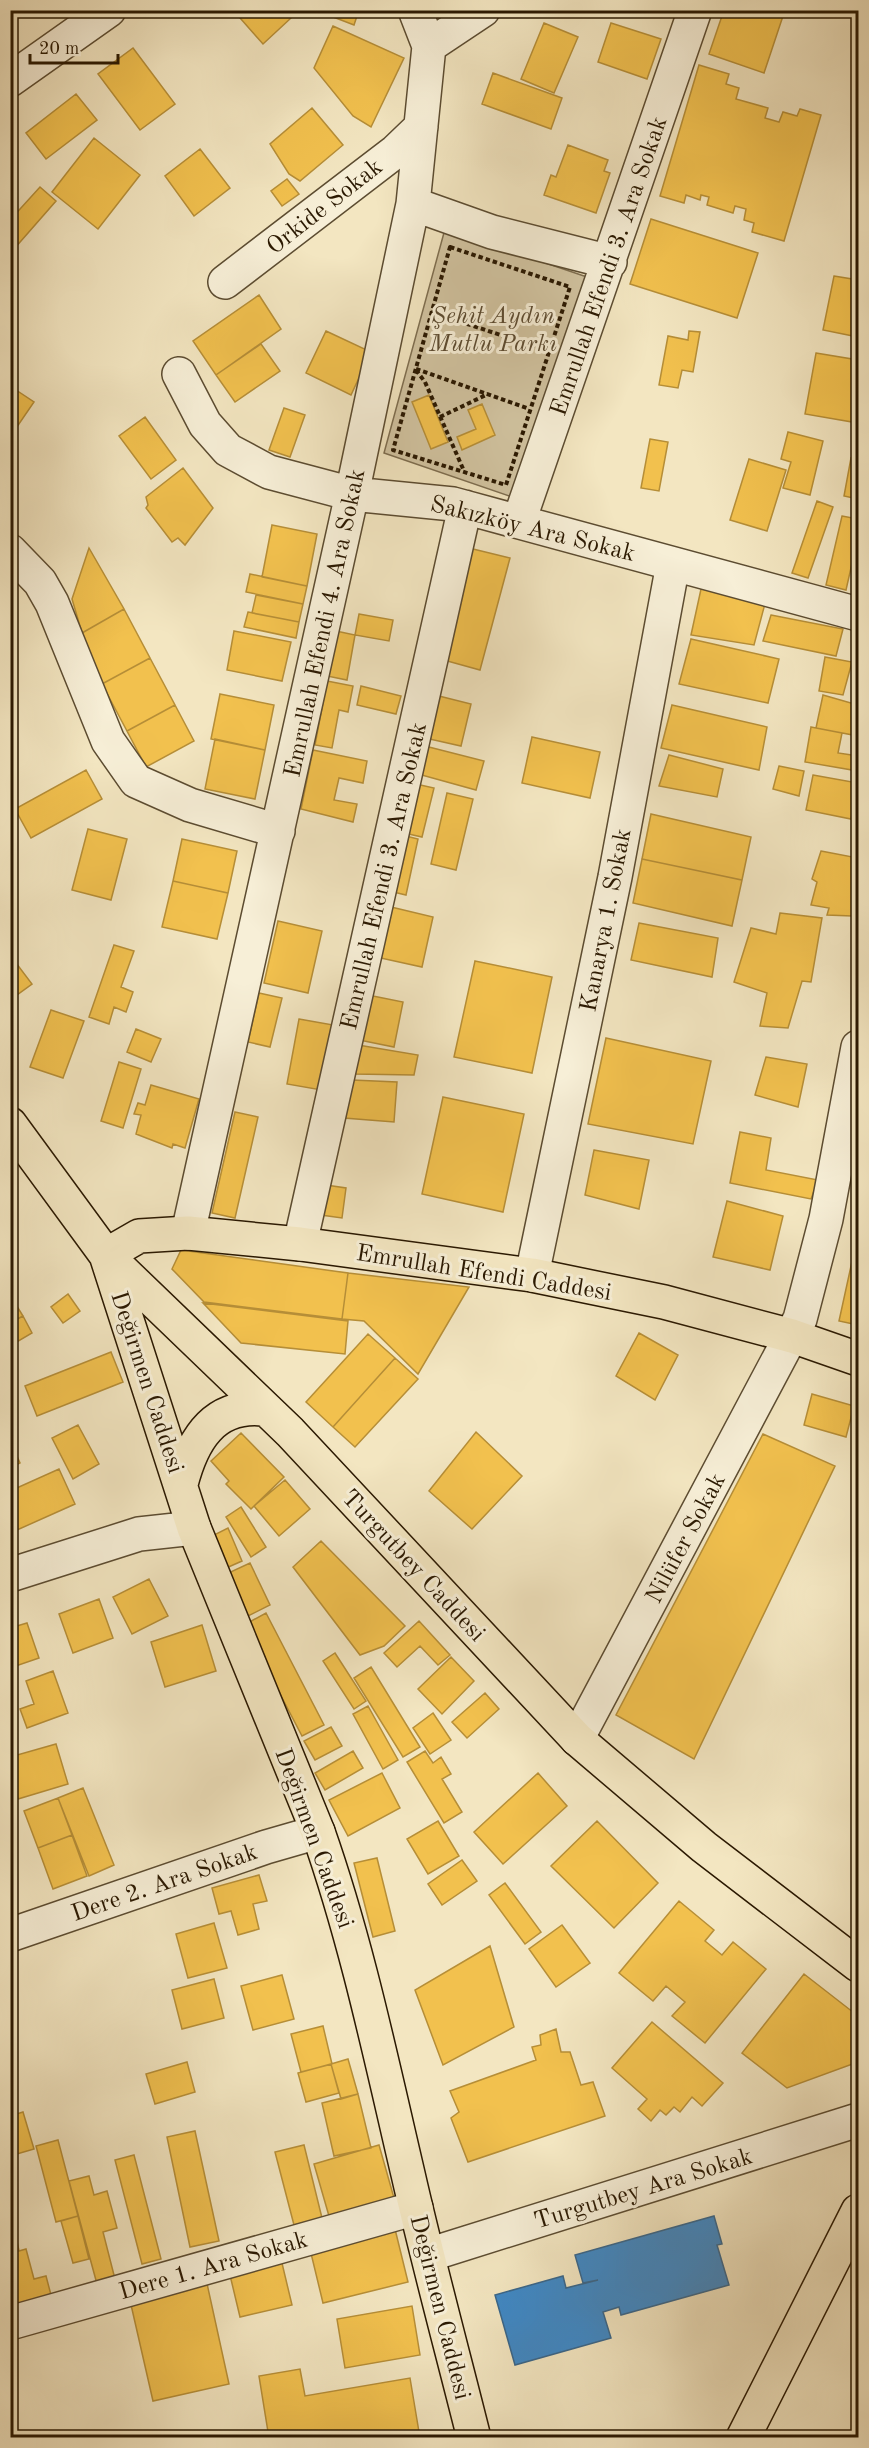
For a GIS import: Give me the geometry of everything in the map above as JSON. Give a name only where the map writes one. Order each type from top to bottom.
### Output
[{"type":"main road","name":"Turgutbey Caddesi","points":[[10,1124],[106,1254],[263,1409],[290,1432],[577,1739],[704,1847],[858,1965]]},
{"type":"main road","name":"Emrullah Efendi Caddesi","points":[[106,1254],[139,1236],[188,1233],[300,1244],[532,1275],[664,1302],[792,1336],[858,1359]]},
{"type":"main road","name":"Değirmen Caddesi","points":[[106,1254],[194,1528],[318,1832],[362,1977],[416,2208],[474,2438]]},
{"type":"main road","points":[[181,1484],[191,1452],[208,1428],[234,1409],[263,1409]]},
{"type":"main road","points":[[743,2438],[858,2211]]},
{"type":"street","points":[[10,80],[109,10]]},
{"type":"street","name":"Emrullah Efendi 4. Ara Sokak","points":[[188,1233],[352,494],[413,204],[429,46],[415,10]]},
{"type":"street","points":[[429,46],[483,10]]},
{"type":"street","name":"Emrullah Efendi 3. Ara Sokak","points":[[519,521],[695,10]]},
{"type":"street","name":"Orkide Sokak","points":[[225,282],[387,158],[421,127]]},
{"type":"street","points":[[413,204],[492,232],[610,262]]},
{"type":"street","name":"Sakızköy Ara Sokak","points":[[179,374],[205,424],[228,450],[269,472],[352,494],[459,506],[858,614]]},
{"type":"street","name":"Emrullah Efendi 3. Ara Sokak","points":[[300,1244],[459,506]]},
{"type":"street","points":[[10,551],[40,582],[52,603],[108,741],[136,781],[190,805],[278,831]]},
{"type":"street","name":"Kanarya 1. Sokak","points":[[532,1275],[615,877],[673,564]]},
{"type":"street","name":"Nilüfer Sokak","points":[[577,1739],[800,1319],[817,1256],[858,1047]]},
{"type":"street","points":[[10,1575],[139,1534],[194,1528]]},
{"type":"street","name":"Dere 2. Ara Sokak","points":[[10,1935],[266,1846],[318,1832]]},
{"type":"street","name":"Turgutbey Ara Sokak","points":[[428,2255],[858,2120]]},
{"type":"street","name":"Dere 1. Ara Sokak","points":[[10,2323],[416,2208]]},
{"type":"path","points":[[450,247],[570,287],[550,351],[506,485],[393,450],[450,247]]},
{"type":"path","points":[[432,312],[550,351]]},
{"type":"path","points":[[416,369],[531,409]]},
{"type":"path","points":[[416,369],[425,382],[464,471],[459,506]]},
{"type":"path","points":[[440,417],[488,394]]},
{"type":"green space","name":"Şehit Aydın Mutlu Parkı","points":[[445,229],[587,277],[512,497],[384,453]]},
{"type":"building: Konut","points":[[233,10],[284,10],[291,18],[263,44]]},
{"type":"building: Konut","points":[[315,10],[359,10],[354,25]]},
{"type":"building: Konut","points":[[724,10],[785,10],[764,73],[709,54]]},
{"type":"building: Konut","points":[[544,23],[578,37],[554,93],[521,79]]},
{"type":"building: Konut","points":[[611,23],[661,39],[647,79],[598,62]]},
{"type":"building: Konut","points":[[333,26],[404,58],[371,127],[353,116],[314,68]]},
{"type":"building: Konut","points":[[133,48],[175,104],[140,130],[98,74]]},
{"type":"building: Konut","points":[[699,65],[729,74],[726,84],[739,88],[736,99],[768,108],[765,118],[779,122],[783,112],[797,116],[800,109],[821,115],[784,241],[752,232],[754,223],[744,220],[746,209],[735,206],[733,213],[707,205],[709,197],[701,195],[700,200],[686,195],[684,203],[660,196]]},
{"type":"building: Konut","points":[[493,73],[562,98],[551,129],[482,104]]},
{"type":"building: Konut","points":[[76,94],[97,120],[46,159],[26,133]]},
{"type":"building: Konut","points":[[312,108],[343,145],[300,181],[289,174],[270,144]]},
{"type":"building: Konut","points":[[94,138],[140,175],[98,229],[52,192]]},
{"type":"building: Konut","points":[[568,145],[608,160],[604,171],[610,173],[596,213],[544,195],[551,175],[556,177]]},
{"type":"building: Konut","points":[[200,149],[230,188],[194,216],[165,176]]},
{"type":"building: Konut","points":[[287,179],[299,194],[282,206],[271,191]]},
{"type":"building: Konut","points":[[40,187],[56,201],[14,249],[10,246],[10,220]]},
{"type":"building: Konut","points":[[651,219],[758,253],[737,318],[630,284]]},
{"type":"building: Konut","points":[[834,276],[858,280],[858,337],[823,330]]},
{"type":"building: Konut","points":[[259,295],[281,329],[216,375],[193,341]]},
{"type":"building: Konut","points":[[326,331],[371,352],[351,395],[306,373]]},
{"type":"building: Konut","points":[[689,331],[700,332],[693,372],[682,370],[678,388],[659,385],[668,336],[688,340]]},
{"type":"building: Konut","points":[[261,344],[280,371],[235,402],[216,375]]},
{"type":"building: Konut","points":[[816,353],[858,360],[858,423],[805,414]]},
{"type":"building: Konut","points":[[10,386],[34,402],[10,437]]},
{"type":"building: Konut","points":[[429,395],[448,442],[431,449],[412,402]]},
{"type":"building: Konut","points":[[482,404],[495,435],[462,450],[457,437],[476,429],[468,410]]},
{"type":"building: Konut","points":[[284,408],[305,415],[290,457],[269,450]]},
{"type":"building: Konut","points":[[145,417],[176,460],[151,479],[119,436]]},
{"type":"building: Konut","points":[[788,432],[823,441],[810,495],[783,488],[791,462],[781,459]]},
{"type":"building: Konut","points":[[650,439],[668,442],[659,491],[641,488]]},
{"type":"building: Konut","points":[[851,458],[858,460],[858,499],[844,496]]},
{"type":"building: Konut","points":[[749,459],[786,470],[767,531],[730,520]]},
{"type":"building: Konut","points":[[183,468],[213,508],[185,545],[178,538],[172,542],[146,508],[148,505],[146,497]]},
{"type":"building: Konut","points":[[817,501],[833,507],[808,578],[792,573]]},
{"type":"building: Konut","points":[[842,516],[858,519],[858,537],[846,590],[826,585]]},
{"type":"building: Konut","points":[[272,525],[317,534],[307,586],[262,577]]},
{"type":"building: Konut","points":[[89,548],[124,609],[82,633],[72,599]]},
{"type":"building: Konut","points":[[469,548],[510,558],[480,670],[440,659]]},
{"type":"building: Konut","points":[[250,574],[307,586],[303,604],[246,592]]},
{"type":"building: Konut","points":[[703,580],[767,596],[754,645],[691,635]]},
{"type":"building: Konut","points":[[256,595],[303,604],[299,622],[252,613]]},
{"type":"building: Konut","points":[[124,609],[150,658],[102,684],[82,633]]},
{"type":"building: Konut","points":[[248,612],[299,622],[296,638],[244,627]]},
{"type":"building: Konut","points":[[359,614],[393,620],[389,641],[355,635]]},
{"type":"building: Konut","points":[[771,615],[843,629],[836,656],[763,641]]},
{"type":"building: Konut","points":[[234,631],[291,642],[282,681],[227,670]]},
{"type":"building: Konut","points":[[336,631],[355,635],[347,680],[327,676]]},
{"type":"building: Konut","points":[[691,639],[779,659],[768,703],[679,684]]},
{"type":"building: Konut","points":[[825,657],[852,662],[843,695],[819,691]]},
{"type":"building: Konut","points":[[150,658],[175,705],[127,731],[102,684]]},
{"type":"building: Konut","points":[[327,681],[353,686],[348,712],[339,710],[332,748],[315,745]]},
{"type":"building: Konut","points":[[361,686],[401,696],[396,714],[357,705]]},
{"type":"building: Konut","points":[[220,694],[274,705],[265,750],[211,739]]},
{"type":"building: Konut","points":[[435,695],[471,704],[461,746],[425,738]]},
{"type":"building: Konut","points":[[823,695],[858,705],[858,736],[816,728]]},
{"type":"building: Konut","points":[[175,705],[194,741],[146,767],[127,731]]},
{"type":"building: Konut","points":[[672,705],[767,727],[759,770],[661,748]]},
{"type":"building: Konut","points":[[811,727],[842,733],[838,753],[858,756],[858,771],[805,762]]},
{"type":"building: Konut","points":[[532,737],[600,752],[590,798],[522,783]]},
{"type":"building: Konut","points":[[215,739],[265,750],[255,799],[205,789]]},
{"type":"building: Konut","points":[[425,746],[484,761],[476,790],[418,774]]},
{"type":"building: Konut","points":[[313,750],[367,761],[363,783],[339,778],[334,800],[357,804],[353,822],[301,809]]},
{"type":"building: Konut","points":[[669,755],[723,769],[717,797],[659,786]]},
{"type":"building: Konut","points":[[779,766],[804,771],[799,796],[773,789]]},
{"type":"building: Konut","points":[[86,770],[102,799],[31,838],[15,809]]},
{"type":"building: Konut","points":[[813,775],[858,783],[851,819],[806,810]]},
{"type":"building: Konut","points":[[416,784],[434,788],[422,837],[404,833]]},
{"type":"building: Konut","points":[[447,793],[473,799],[456,870],[431,864]]},
{"type":"building: Konut","points":[[651,814],[751,837],[742,880],[642,859]]},
{"type":"building: Konut","points":[[88,829],[127,839],[111,900],[72,890]]},
{"type":"building: Konut","points":[[402,835],[418,839],[406,895],[389,891]]},
{"type":"building: Konut","points":[[182,839],[237,851],[228,893],[173,881]]},
{"type":"building: Konut","points":[[821,851],[858,858],[858,882],[852,916],[827,915],[829,908],[811,905],[817,882],[812,879]]},
{"type":"building: Konut","points":[[642,859],[742,880],[732,926],[633,903]]},
{"type":"building: Konut","points":[[173,881],[228,893],[217,939],[162,927]]},
{"type":"building: Konut","points":[[387,906],[433,917],[422,967],[376,957]]},
{"type":"building: Konut","points":[[780,913],[822,918],[811,982],[802,981],[788,1028],[760,1026],[767,993],[734,982],[751,928],[776,934]]},
{"type":"building: Konut","points":[[278,921],[322,931],[308,993],[264,983]]},
{"type":"building: Konut","points":[[639,923],[718,938],[712,977],[631,960]]},
{"type":"building: Konut","points":[[114,945],[134,951],[121,987],[133,992],[126,1012],[114,1007],[109,1024],[89,1017]]},
{"type":"building: Konut","points":[[10,955],[32,984],[10,1000]]},
{"type":"building: Konut","points":[[475,961],[552,977],[532,1073],[454,1057]]},
{"type":"building: Konut","points":[[259,993],[282,998],[270,1047],[248,1042]]},
{"type":"building: Konut","points":[[368,995],[403,1002],[394,1047],[359,1040]]},
{"type":"building: Konut","points":[[51,1010],[84,1021],[63,1078],[30,1067]]},
{"type":"building: Konut","points":[[299,1019],[339,1026],[327,1091],[287,1084]]},
{"type":"building: Konut","points":[[136,1029],[161,1039],[151,1062],[127,1052]]},
{"type":"building: Konut","points":[[606,1038],[711,1061],[693,1144],[588,1124]]},
{"type":"building: Konut","points":[[358,1045],[418,1055],[414,1075],[354,1074]]},
{"type":"building: Konut","points":[[766,1057],[807,1064],[798,1107],[755,1095]]},
{"type":"building: Konut","points":[[119,1062],[141,1069],[123,1128],[101,1121]]},
{"type":"building: Konut","points":[[352,1080],[397,1082],[394,1122],[344,1118]]},
{"type":"building: Konut","points":[[151,1085],[199,1099],[185,1148],[173,1144],[172,1148],[136,1134],[141,1115],[134,1114],[138,1103],[145,1105]]},
{"type":"building: Konut","points":[[443,1097],[524,1114],[503,1212],[422,1194]]},
{"type":"building: Konut","points":[[235,1112],[258,1117],[235,1218],[212,1213]]},
{"type":"building: Konut","points":[[740,1132],[771,1138],[766,1170],[818,1180],[811,1199],[730,1183]]},
{"type":"building: Konut","points":[[594,1150],[649,1160],[639,1209],[585,1195]]},
{"type":"building: Konut","points":[[326,1185],[346,1188],[342,1218],[321,1215]]},
{"type":"building: Konut","points":[[727,1201],[783,1216],[770,1270],[713,1257]]},
{"type":"building: Konut","points":[[858,1234],[858,1325],[839,1321]]},
{"type":"building: Konut","points":[[181,1250],[348,1273],[342,1319],[204,1302],[172,1269]]},
{"type":"building: Konut","points":[[348,1273],[469,1287],[418,1374],[364,1321],[342,1319]]},
{"type":"building: Konut","points":[[68,1294],[80,1311],[63,1323],[51,1307]]},
{"type":"building: Konut","points":[[10,1295],[23,1316],[10,1323]]},
{"type":"building: Konut","points":[[203,1303],[348,1321],[345,1354],[241,1343]]},
{"type":"building: Konut","points":[[23,1316],[32,1333],[10,1346],[10,1323]]},
{"type":"building: Konut","points":[[639,1333],[678,1355],[655,1400],[616,1376]]},
{"type":"building: Konut","points":[[368,1334],[395,1358],[333,1427],[306,1402]]},
{"type":"building: Konut","points":[[111,1352],[123,1382],[37,1416],[25,1386]]},
{"type":"building: Konut","points":[[395,1358],[418,1379],[355,1447],[333,1427]]},
{"type":"building: Konut","points":[[812,1394],[854,1406],[846,1437],[804,1425]]},
{"type":"building: Konut","points":[[78,1425],[99,1464],[73,1479],[52,1438]]},
{"type":"building: Konut","points":[[476,1432],[522,1476],[472,1529],[429,1491]]},
{"type":"building: Konut","points":[[241,1433],[284,1477],[251,1509],[226,1484],[229,1481],[211,1461]]},
{"type":"building: Konut","points":[[763,1434],[835,1466],[694,1759],[616,1715]]},
{"type":"building: Konut","points":[[10,1441],[20,1463],[10,1468]]},
{"type":"building: Konut","points":[[59,1469],[75,1504],[17,1530],[10,1515],[10,1491]]},
{"type":"building: Konut","points":[[285,1480],[310,1509],[279,1536],[254,1506]]},
{"type":"building: Konut","points":[[241,1507],[266,1547],[251,1557],[226,1517]]},
{"type":"building: Konut","points":[[228,1528],[242,1561],[224,1569],[210,1537]]},
{"type":"building: Konut","points":[[321,1541],[405,1626],[384,1646],[360,1655],[293,1567]]},
{"type":"building: Konut","points":[[250,1563],[270,1605],[244,1618],[224,1575]]},
{"type":"building: Konut","points":[[149,1579],[168,1616],[132,1634],[113,1597]]},
{"type":"building: Konut","points":[[99,1599],[113,1638],[73,1653],[59,1614]]},
{"type":"building: Konut","points":[[266,1613],[324,1725],[302,1736],[244,1625]]},
{"type":"building: Konut","points":[[419,1621],[450,1655],[438,1665],[420,1646],[397,1667],[384,1653]]},
{"type":"building: Konut","points":[[27,1623],[39,1658],[10,1668],[10,1628]]},
{"type":"building: Konut","points":[[202,1625],[216,1671],[165,1687],[151,1642]]},
{"type":"building: Konut","points":[[335,1653],[366,1701],[354,1709],[323,1661]]},
{"type":"building: Konut","points":[[451,1657],[474,1681],[442,1714],[418,1689]]},
{"type":"building: Konut","points":[[371,1667],[420,1747],[403,1757],[354,1678]]},
{"type":"building: Konut","points":[[53,1671],[68,1713],[27,1728],[20,1709],[34,1704],[26,1681]]},
{"type":"building: Konut","points":[[485,1693],[499,1709],[467,1738],[452,1722]]},
{"type":"building: Konut","points":[[368,1706],[398,1760],[383,1769],[353,1714]]},
{"type":"building: Konut","points":[[433,1713],[451,1740],[430,1754],[413,1728]]},
{"type":"building: Konut","points":[[331,1727],[342,1746],[315,1760],[304,1741]]},
{"type":"building: Konut","points":[[56,1744],[68,1784],[18,1799],[10,1773],[10,1757]]},
{"type":"building: Konut","points":[[353,1751],[363,1768],[325,1790],[315,1773]]},
{"type":"building: Konut","points":[[425,1751],[433,1763],[441,1757],[451,1774],[442,1779],[462,1812],[444,1823],[407,1762]]},
{"type":"building: Konut","points":[[382,1773],[400,1808],[348,1836],[329,1800]]},
{"type":"building: Konut","points":[[538,1773],[567,1806],[503,1864],[474,1832]]},
{"type":"building: Konut","points":[[83,1788],[114,1865],[89,1876],[58,1798]]},
{"type":"building: Konut","points":[[58,1798],[72,1835],[38,1848],[24,1811]]},
{"type":"building: Konut","points":[[438,1821],[459,1856],[428,1874],[407,1839]]},
{"type":"building: Konut","points":[[597,1821],[658,1883],[614,1928],[551,1866]]},
{"type":"building: Konut","points":[[72,1835],[87,1876],[53,1889],[38,1848]]},
{"type":"building: Konut","points":[[377,1858],[395,1931],[373,1937],[354,1863]]},
{"type":"building: Konut","points":[[462,1860],[477,1881],[442,1905],[428,1884]]},
{"type":"building: Konut","points":[[259,1875],[267,1901],[253,1904],[259,1929],[238,1935],[231,1911],[219,1914],[212,1888]]},
{"type":"building: Konut","points":[[505,1883],[541,1932],[525,1944],[489,1895]]},
{"type":"building: Konut","points":[[679,1901],[714,1930],[705,1941],[722,1955],[733,1942],[766,1969],[705,2043],[672,2016],[685,2002],[666,1986],[653,2001],[619,1973]]},
{"type":"building: Konut","points":[[214,1923],[227,1968],[188,1978],[176,1934]]},
{"type":"building: Konut","points":[[562,1925],[590,1963],[556,1987],[529,1949]]},
{"type":"building: Konut","points":[[490,1946],[514,2027],[443,2065],[415,1990]]},
{"type":"building: Konut","points":[[804,1974],[858,2016],[858,2062],[787,2088],[742,2053]]},
{"type":"building: Konut","points":[[282,1975],[294,2019],[253,2030],[241,1986]]},
{"type":"building: Konut","points":[[214,1979],[224,2018],[182,2029],[172,1990]]},
{"type":"building: Konut","points":[[652,2022],[723,2083],[702,2106],[692,2097],[680,2112],[674,2107],[666,2115],[660,2110],[651,2121],[638,2109],[647,2099],[612,2068]]},
{"type":"building: Konut","points":[[323,2026],[332,2064],[301,2072],[291,2034]]},
{"type":"building: Konut","points":[[556,2029],[561,2052],[570,2052],[581,2085],[593,2082],[605,2116],[468,2162],[451,2118],[459,2112],[450,2091],[536,2060],[532,2047],[541,2045],[540,2035]]},
{"type":"building: Konut","points":[[348,2059],[358,2094],[341,2099],[331,2064]]},
{"type":"building: Konut","points":[[187,2062],[195,2092],[155,2104],[146,2074]]},
{"type":"building: Konut","points":[[331,2064],[339,2093],[306,2102],[298,2073]]},
{"type":"building: Konut","points":[[358,2094],[371,2148],[334,2156],[322,2103]]},
{"type":"building: Konut","points":[[23,2112],[34,2149],[10,2156],[10,2116]]},
{"type":"building: Konut","points":[[195,2131],[219,2241],[190,2247],[167,2137]]},
{"type":"building: Konut","points":[[58,2140],[78,2216],[56,2222],[36,2146]]},
{"type":"building: Konut","points":[[304,2145],[322,2218],[294,2225],[275,2152]]},
{"type":"building: Konut","points":[[379,2145],[394,2198],[329,2216],[314,2164]]},
{"type":"building: Konut","points":[[134,2155],[161,2259],[142,2264],[115,2160]]},
{"type":"building: Konut","points":[[89,2176],[94,2195],[107,2191],[117,2228],[103,2232],[115,2279],[97,2284],[69,2181]]},
{"type":"building: Konut","points":[[78,2216],[89,2259],[73,2263],[61,2221]]},
{"type":"building: Konut","points":[[394,2225],[408,2282],[323,2303],[309,2245]]},
{"type":"building: Konut","points":[[15,2232],[19,2251],[26,2249],[34,2279],[46,2276],[51,2295],[11,2305],[10,2233]]},
{"type":"building: Konut","points":[[281,2259],[292,2305],[240,2317],[229,2271]]},
{"type":"building: Konut","points":[[206,2279],[229,2384],[153,2401],[129,2296]]},
{"type":"building: Konut","points":[[412,2306],[420,2355],[345,2368],[337,2319]]},
{"type":"building: Konut","points":[[300,2369],[305,2396],[410,2378],[420,2438],[269,2438],[259,2376]]},
{"type":"building: Okul","points":[[714,2216],[722,2244],[717,2245],[729,2285],[621,2315],[619,2307],[603,2312],[611,2338],[515,2365],[495,2295],[563,2276],[566,2288],[598,2280],[583,2283],[575,2255]]}]
